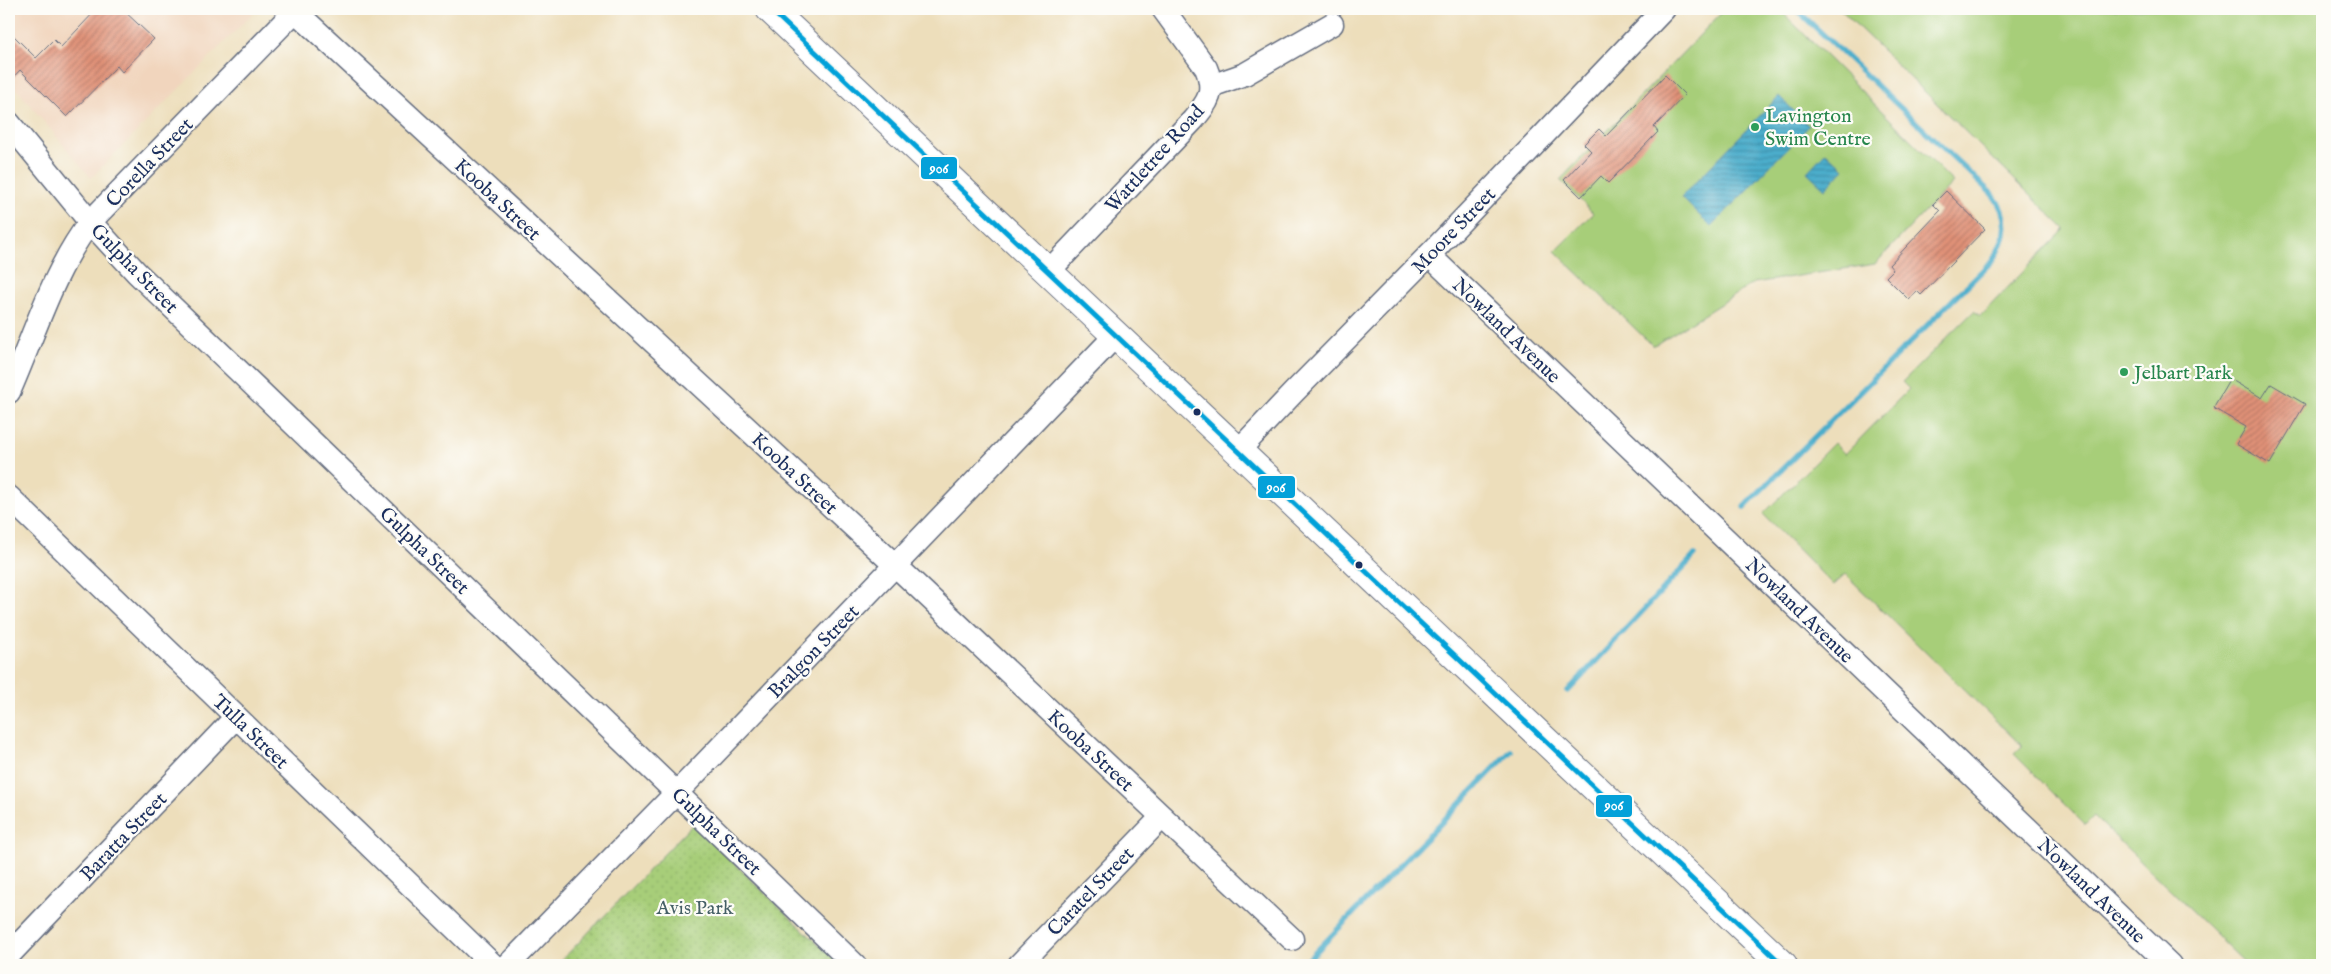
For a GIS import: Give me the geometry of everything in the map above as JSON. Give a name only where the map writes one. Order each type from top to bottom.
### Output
[{"type":"main road","points":[[770,9],[1240,450],[1783,965]]},
{"type":"street","name":"Wattletree Road","points":[[1048,271],[1193,120],[1204,106],[1211,86],[1206,68],[1163,9]]},
{"type":"street","name":"Moore Street","points":[[1240,450],[1294,392],[1429,256],[1664,9]]},
{"type":"street","name":"Corella Street","points":[[9,392],[61,269],[74,244],[90,222],[296,10]]},
{"type":"street","name":"Kooba Street","points":[[296,10],[895,565],[1292,939]]},
{"type":"street","points":[[1211,86],[1245,74],[1332,24]]},
{"type":"street","name":"Gulpha Street","points":[[9,123],[90,222],[137,274],[855,965]]},
{"type":"street","name":"Nowland Avenue","points":[[1429,256],[2170,965]]},
{"type":"street","name":"Bralgon Street","points":[[508,965],[1116,335]]},
{"type":"street","name":"Tulla Street","points":[[9,497],[493,965]]},
{"type":"street","name":"Baratta Street","points":[[9,955],[236,717]]},
{"type":"street","name":"Caratel Street","points":[[1019,965],[1162,817]]},
{"type":"shaded area","points":[[9,9],[257,9],[91,178],[9,80]]},
{"type":"green space","name":"Lavington Swim Centre","points":[[1725,9],[1779,9],[1953,182],[1875,264],[1754,283],[1653,346],[1555,251],[1593,213],[1560,180]]},
{"type":"green space","name":"Jelbart Park","points":[[1840,9],[2322,9],[2322,965],[2247,965],[2094,816],[2085,825],[2014,754],[2022,746],[1845,574],[1833,585],[1763,514],[1834,443],[1845,454],[1909,389],[1902,382],[1974,311],[1980,316],[2065,229]]},
{"type":"green space","name":"Avis Park","points":[[693,824],[840,965],[557,965]]},
{"type":"water","points":[[1779,96],[1809,126],[1711,227],[1681,197]]},
{"type":"water","points":[[1826,152],[1844,169],[1825,189],[1807,172]]},
{"type":"building","points":[[97,9],[122,9],[154,39],[122,72],[117,66],[67,117],[20,70],[9,82],[9,31],[36,58],[54,40],[61,47]]},
{"type":"building","points":[[1665,75],[1685,95],[1654,127],[1658,132],[1608,183],[1601,176],[1581,197],[1564,180],[1591,151],[1584,144],[1599,129],[1606,136]]},
{"type":"building","points":[[1946,191],[1985,229],[1921,295],[1917,291],[1909,300],[1886,277],[1893,270],[1889,265],[1940,211],[1933,204]]},
{"type":"building","points":[[2230,379],[2262,398],[2271,384],[2305,404],[2270,464],[2236,444],[2246,427],[2213,408]]},
{"type":"waterway","points":[[1744,507],[1993,260],[1998,252],[2005,227],[2002,211],[1993,195],[1796,9]]},
{"type":"waterway","points":[[1568,691],[1695,555]]},
{"type":"waterway","points":[[1303,965],[1511,751]]},
{"type":"transit line","name":"906","points":[[770,9],[1783,965]]},
{"type":"place","name":"Lavington Swim Centre","points":[[1755,127]]},
{"type":"place","name":"Jelbart Park","points":[[2124,372]]}]
